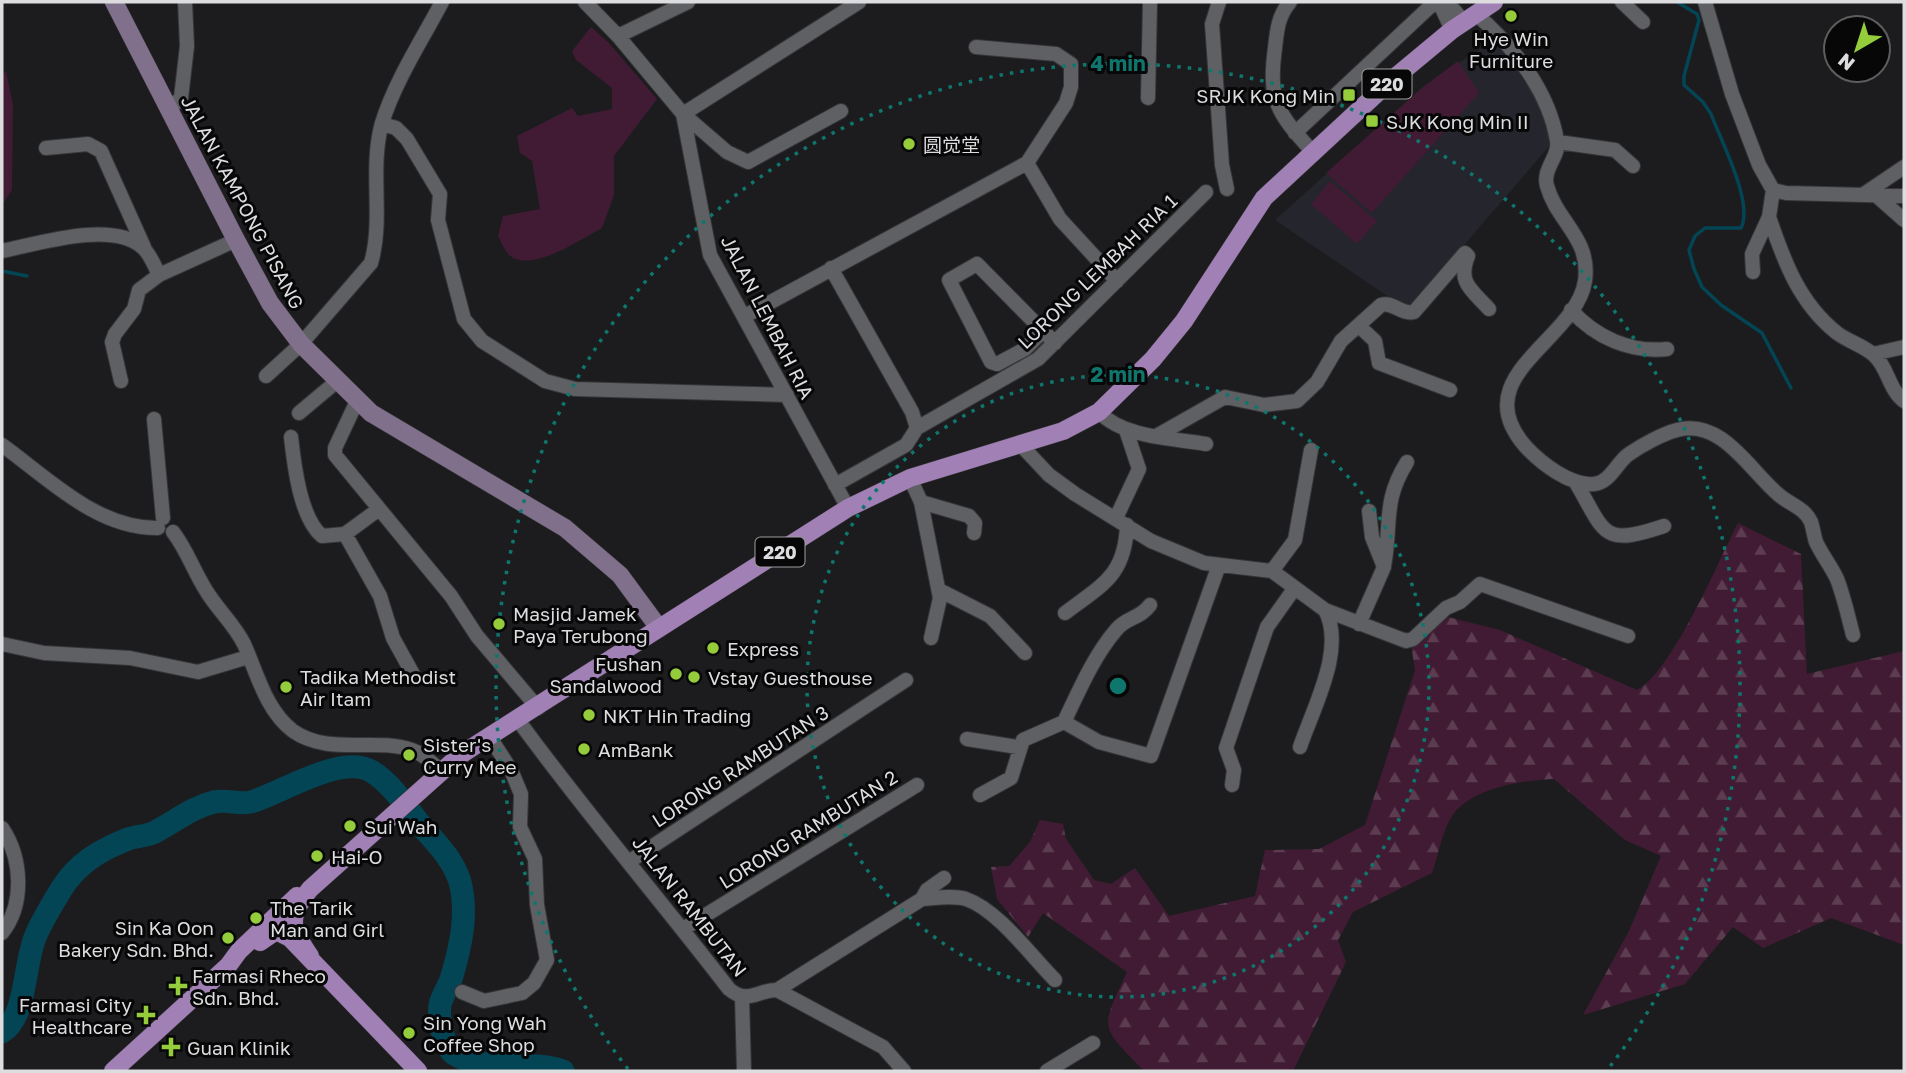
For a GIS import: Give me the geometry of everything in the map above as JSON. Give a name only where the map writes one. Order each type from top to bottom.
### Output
[{"type":"main road","name":"JALAN KAMPONG PISANG","points":[[114,2],[236,240],[271,303],[301,344],[336,382],[397,431],[565,527],[620,575],[659,628]]},
{"type":"main road","name":"220","points":[[113,1071],[228,966],[297,896],[310,889],[442,772],[489,736],[538,708],[848,508],[910,478],[1063,431],[1099,412],[1153,359],[1206,289],[1248,219],[1264,198],[1312,151],[1464,22],[1494,2]]},
{"type":"main road","points":[[310,889],[293,915],[294,930],[310,956],[418,1071]]},
{"type":"main road","name":"220","points":[[228,966],[276,931],[310,956]]},
{"type":"street","points":[[169,109],[181,98],[187,46],[185,2]]},
{"type":"street","points":[[266,376],[301,344],[371,263],[376,247],[374,180],[382,124],[442,2]]},
{"type":"street","name":"JALAN LEMBAH RIA","points":[[584,2],[618,36],[683,114],[710,255],[848,508]]},
{"type":"street","points":[[618,36],[688,2]]},
{"type":"street","points":[[841,111],[748,162],[727,152],[683,114],[859,2]]},
{"type":"street","points":[[1148,98],[1150,2]]},
{"type":"street","points":[[1219,2],[1212,24],[1222,165],[1227,189]]},
{"type":"street","points":[[1290,2],[1278,24],[1271,79],[1276,104],[1295,133],[1312,151]]},
{"type":"street","points":[[1295,133],[1438,2],[1464,22],[1504,38],[1540,92],[1558,142],[1546,180],[1558,208],[1578,237],[1585,268],[1582,291],[1571,310],[1531,355],[1513,385],[1507,407],[1511,425],[1525,445],[1546,465],[1575,481],[1595,484],[1602,482],[1631,453],[1676,430],[1692,429],[1712,435],[1740,454],[1778,495],[1803,512],[1810,521],[1821,552],[1836,577],[1853,635]]},
{"type":"street","points":[[1622,2],[1643,22]]},
{"type":"street","points":[[1705,2],[1732,94],[1759,165],[1773,190],[1769,217],[1754,248],[1754,272]]},
{"type":"street","points":[[745,316],[1027,163],[1066,103],[1071,87],[1071,64],[1056,54],[976,47]]},
{"type":"street","points":[[382,124],[396,128],[407,139],[440,194],[438,220],[464,319],[482,341],[545,381],[575,389],[786,395]]},
{"type":"street","points":[[1558,142],[1615,150],[1633,166]]},
{"type":"street","points":[[46,148],[88,144],[101,151],[159,275]]},
{"type":"street","points":[[1027,163],[1060,219],[1117,281]]},
{"type":"street","points":[[1871,195],[1904,167]]},
{"type":"street","points":[[1773,190],[1786,193],[1904,196]]},
{"type":"street","name":"LORONG LEMBAH RIA 1","points":[[835,485],[906,445],[917,428],[1033,363],[1206,192]]},
{"type":"street","points":[[1871,195],[1904,220]]},
{"type":"street","points":[[1769,217],[1786,267],[1801,294],[1836,332],[1873,354],[1897,395],[1904,401]]},
{"type":"street","points":[[2,251],[94,235],[129,239],[144,247]]},
{"type":"street","points":[[121,381],[114,356],[114,334],[134,309],[139,290],[159,275],[236,240]]},
{"type":"street","points":[[1158,435],[1225,397],[1265,405],[1297,401],[1317,382],[1341,341],[1385,303],[1414,313],[1465,253],[1468,256],[1462,273],[1465,282],[1489,309]]},
{"type":"street","points":[[1043,331],[1025,349],[997,364],[991,362],[949,280],[977,264],[1055,343]]},
{"type":"street","points":[[831,268],[905,400],[917,428]]},
{"type":"street","points":[[1571,310],[1591,330],[1627,346],[1647,352],[1667,349]]},
{"type":"street","points":[[1359,326],[1375,341],[1379,363],[1450,390]]},
{"type":"street","points":[[1873,354],[1904,347]]},
{"type":"street","points":[[299,413],[336,382]]},
{"type":"street","points":[[357,401],[335,448],[335,455],[451,596],[477,636],[538,708]]},
{"type":"street","points":[[1099,412],[1107,420],[1126,430],[1206,444]]},
{"type":"street","points":[[154,419],[160,523]]},
{"type":"street","points":[[1065,613],[1109,579],[1126,550],[1121,521],[1139,470],[1126,430]]},
{"type":"street","points":[[291,437],[302,500],[317,533],[327,537],[345,534],[379,509]]},
{"type":"street","points":[[1019,443],[1049,475],[1175,552],[1219,565],[1272,571],[1325,610],[1406,641],[1413,639],[1446,608],[1460,602],[1476,586],[1484,584],[1629,636]]},
{"type":"street","points":[[2,444],[105,518],[126,526],[173,520],[173,532],[206,591],[229,619],[267,698],[292,730],[308,739],[345,747],[379,743],[414,750],[442,772]]},
{"type":"street","points":[[1272,571],[1294,540],[1311,450]]},
{"type":"street","points":[[1359,624],[1384,567],[1388,548],[1386,520],[1391,495],[1407,462]]},
{"type":"street","points":[[910,478],[921,502],[925,533],[939,590],[932,638]]},
{"type":"street","points":[[1575,481],[1598,521],[1612,534],[1629,538],[1664,526]]},
{"type":"street","points":[[921,502],[969,516],[975,523],[974,533]]},
{"type":"street","points":[[1369,511],[1372,537],[1384,567]]},
{"type":"street","points":[[345,534],[380,596],[393,638],[414,676]]},
{"type":"street","points":[[1064,722],[1099,742],[1151,756],[1219,565]]},
{"type":"street","points":[[1232,785],[1234,770],[1226,748],[1267,627],[1294,589]]},
{"type":"street","points":[[939,590],[990,616],[1025,653]]},
{"type":"street","points":[[980,794],[1012,778],[1018,747],[1028,736],[1044,733],[1064,722],[1093,662],[1116,629],[1127,619],[1140,617],[1150,605]]},
{"type":"street","points":[[1300,747],[1334,645],[1331,621],[1325,610]]},
{"type":"street","points":[[2,644],[44,653],[130,658],[198,672],[248,657]]},
{"type":"street","name":"LORONG RAMBUTAN 3","points":[[630,861],[906,680]]},
{"type":"street","name":"JALAN RAMBUTAN","points":[[518,720],[572,793],[630,861],[729,989],[742,997],[752,998],[777,990]]},
{"type":"street","points":[[463,992],[484,1001],[522,993],[534,983],[547,960],[537,905],[535,859],[520,827],[521,794],[511,770],[489,736]]},
{"type":"street","points":[[967,739],[1018,747]]},
{"type":"street","name":"LORONG RAMBUTAN 2","points":[[683,929],[917,785]]},
{"type":"street","points":[[2,828],[9,839],[18,873],[15,910],[2,933]]},
{"type":"street","points":[[904,1071],[883,1047],[777,990],[922,899],[927,890],[944,878]]},
{"type":"street","points":[[922,899],[966,899],[986,911],[1002,923],[1055,980]]},
{"type":"street","points":[[742,997],[744,1071]]},
{"type":"street","points":[[1047,1071],[1093,1043]]},
{"type":"shaded area","points":[[1493,40],[1539,98],[1552,143],[1408,310],[1275,220],[1423,87]]},
{"type":"green space","points":[[591,27],[609,43],[657,99],[614,156],[614,195],[602,228],[543,258],[518,260],[509,255],[498,236],[503,216],[540,209],[532,161],[520,153],[517,136],[572,108],[578,116],[612,109],[612,88],[576,60],[572,51]]},
{"type":"green space","points":[[1458,61],[1479,93],[1372,213],[1326,173],[1423,87]]},
{"type":"green space","points":[[6,71],[13,104],[12,190],[2,205],[2,75]]},
{"type":"green space","points":[[1330,181],[1377,221],[1357,244],[1311,204]]},
{"type":"green space","points":[[1738,523],[1801,554],[1807,674],[1904,651],[1904,945],[1831,918],[1763,948],[1733,927],[1685,984],[1583,1015],[1629,931],[1661,856],[1625,840],[1554,779],[1528,781],[1484,792],[1460,806],[1446,829],[1432,873],[1353,912],[1338,940],[1346,962],[1293,1071],[1144,1071],[1119,1044],[1108,1026],[1112,1006],[1127,972],[1043,913],[1028,937],[997,899],[991,867],[1009,866],[1030,842],[1040,820],[1063,824],[1066,839],[1094,880],[1111,884],[1135,868],[1169,916],[1255,896],[1265,850],[1319,849],[1365,825],[1415,670],[1411,645],[1444,616],[1500,630],[1637,690],[1651,679],[1679,640]]},
{"type":"waterway","points":[[1677,2],[1697,14],[1699,20],[1684,85],[1703,102],[1711,114],[1735,172],[1744,217],[1741,228],[1705,228],[1695,236],[1689,250],[1694,269],[1702,287],[1721,305],[1762,333],[1791,388]]},
{"type":"waterway","points":[[2,271],[27,276]]},
{"type":"waterway","points":[[2,1032],[10,1025],[21,1002],[32,946],[42,923],[68,879],[91,858],[128,839],[153,833],[205,805],[219,801],[251,802],[328,771],[358,767],[371,771],[391,787],[448,857],[460,882],[463,905],[461,941],[440,1011],[442,1031],[450,1050],[466,1060],[479,1063],[536,1066],[563,1071]]},
{"type":"place","name":"Hye Win Furniture","points":[[1511,16]]},
{"type":"place","name":"SRJK Kong Min","points":[[1349,95]]},
{"type":"place","name":"SJK Kong Min II","points":[[1372,121]]},
{"type":"place","name":"圆觉堂","points":[[909,144]]},
{"type":"place","name":"Masjid Jamek Paya Terubong","points":[[499,624]]},
{"type":"place","name":"Express","points":[[713,648]]},
{"type":"place","name":"Fushan Sandalwood","points":[[676,674]]},
{"type":"place","name":"Vstay Guesthouse","points":[[694,677]]},
{"type":"place","name":"Tadika Methodist Air Itam","points":[[286,687]]},
{"type":"place","name":"NKT Hin Trading","points":[[589,715]]},
{"type":"place","name":"AmBank","points":[[584,749]]},
{"type":"place","name":"Sister's Curry Mee","points":[[409,755]]},
{"type":"place","name":"Sui Wah","points":[[350,826]]},
{"type":"place","name":"Hai-O","points":[[317,856]]},
{"type":"place","name":"The Tarik Man and Girl","points":[[256,918]]},
{"type":"place","name":"Sin Ka Oon Bakery Sdn. Bhd.","points":[[228,938]]},
{"type":"place","name":"Farmasi Rheco Sdn. Bhd.","points":[[178,986]]},
{"type":"place","name":"Farmasi City Healthcare","points":[[146,1015]]},
{"type":"place","name":"Sin Yong Wah Coffee Shop","points":[[409,1033]]},
{"type":"place","name":"Guan Klinik","points":[[171,1047]]}]
